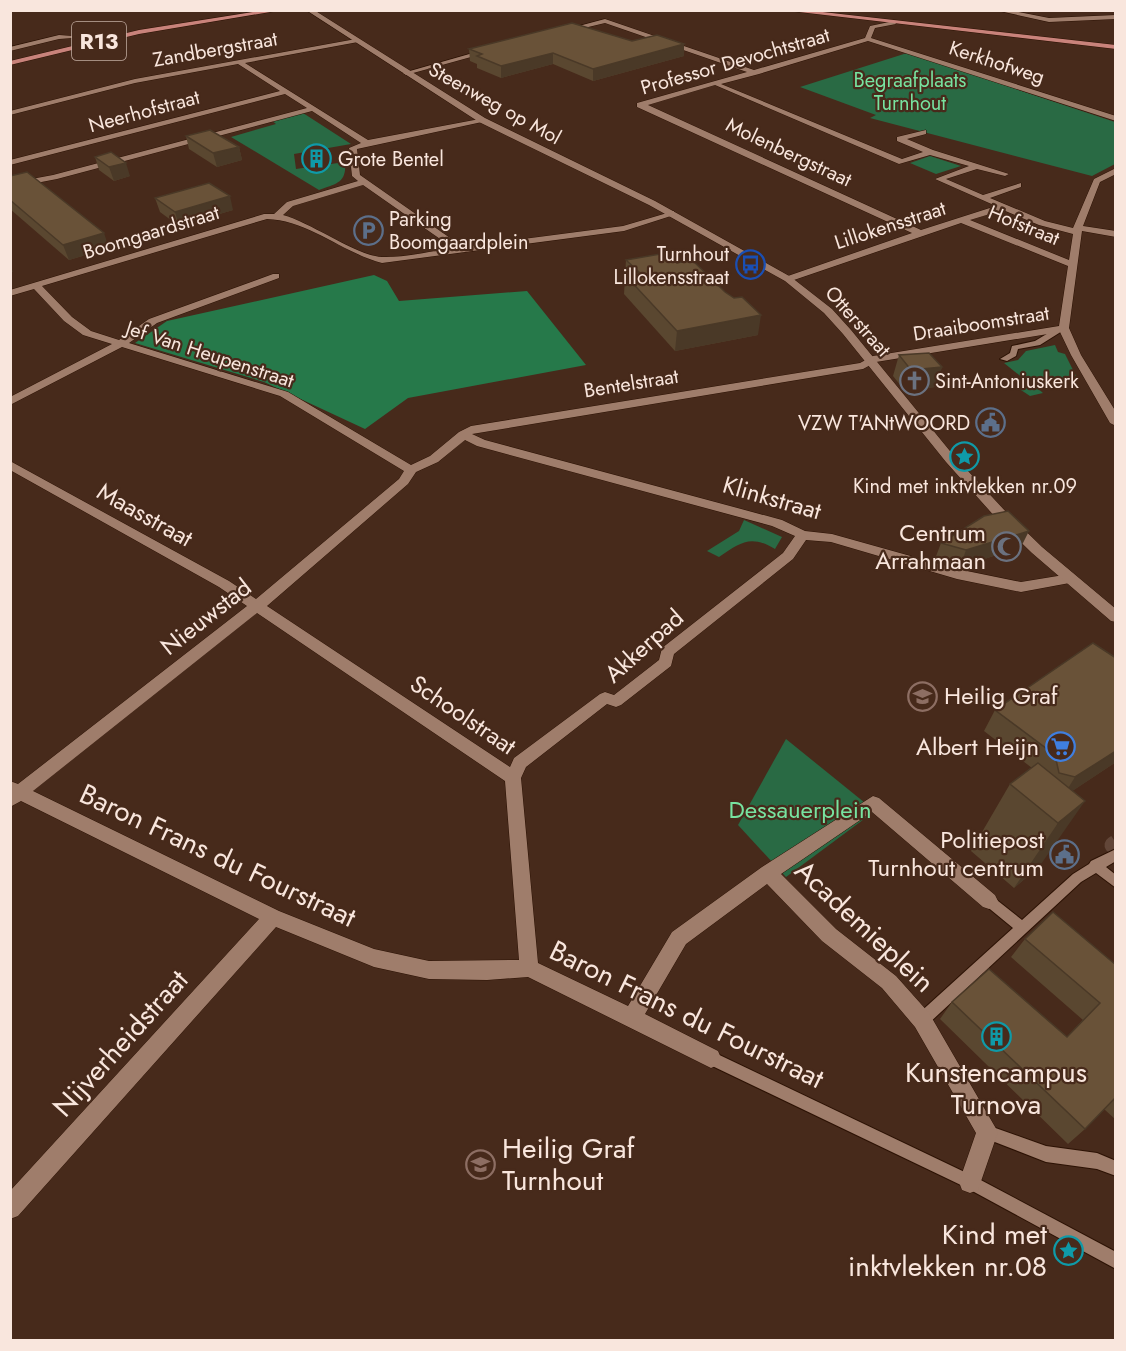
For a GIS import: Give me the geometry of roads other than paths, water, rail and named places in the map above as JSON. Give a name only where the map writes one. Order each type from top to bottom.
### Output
[{"type":"main road","name":"R13","points":[[10,56],[83,37],[235,10]]},
{"type":"main road","name":"R13","points":[[10,63],[139,32],[279,10]]},
{"type":"main road","points":[[785,10],[1116,47]]},
{"type":"main road","points":[[837,10],[1116,41]]},
{"type":"street","name":"Steenweg op Mol","points":[[309,10],[482,120],[671,213]]},
{"type":"street","points":[[998,10],[1048,20],[1116,17]]},
{"type":"street","name":"Professor Devochtstraat","points":[[861,19],[872,27]]},
{"type":"street","points":[[559,33],[605,21],[757,73]]},
{"type":"street","points":[[868,39],[872,27],[894,22]]},
{"type":"street","points":[[10,49],[59,37],[83,37]]},
{"type":"street","name":"Professor Devochtstraat","points":[[638,106],[868,39]]},
{"type":"street","name":"Kerkhofweg","points":[[868,39],[990,76],[1116,119]]},
{"type":"street","name":"Zandbergstraat","points":[[10,113],[81,94],[237,61],[356,41]]},
{"type":"street","points":[[406,73],[499,49]]},
{"type":"street","points":[[237,61],[367,143]]},
{"type":"street","points":[[718,84],[902,162],[930,152]]},
{"type":"street","name":"Neerhofstraat","points":[[10,163],[286,92]]},
{"type":"street","name":"Molenbergstraat","points":[[638,106],[920,233]]},
{"type":"street","points":[[10,186],[54,177],[313,109]]},
{"type":"street","points":[[463,251],[356,176],[352,152],[353,148],[367,143],[482,120]]},
{"type":"street","points":[[923,132],[900,140],[930,152],[1005,174]]},
{"type":"street","points":[[977,166],[939,179],[1042,224],[1116,234]]},
{"type":"street","points":[[1116,170],[1097,181],[1086,201],[1076,230],[1064,328],[1092,384],[1116,423]]},
{"type":"street","name":"Boomgaardstraat","points":[[10,293],[249,221],[277,215],[290,204],[364,182]]},
{"type":"street","points":[[984,199],[1018,185]]},
{"type":"street","name":"Lillokensstraat","points":[[789,279],[920,233],[1003,207]]},
{"type":"street","points":[[277,215],[369,258],[401,259],[624,228],[671,213]]},
{"type":"street","name":"Otterstraat","points":[[671,213],[789,279],[828,311],[869,362],[995,507],[1037,550],[1116,617]]},
{"type":"street","name":"Hofstraat","points":[[962,220],[1072,264]]},
{"type":"street","points":[[10,402],[120,344],[153,321],[276,276]]},
{"type":"street","name":"Jef Van Heupenstraat","points":[[36,286],[87,333],[284,394],[411,470]]},
{"type":"street","points":[[1004,359],[1013,354],[1016,348],[1037,343],[1064,328]]},
{"type":"street","name":"Draaiboomstraat","points":[[869,362],[873,359],[1064,328]]},
{"type":"street","name":"Bentelstraat","points":[[411,470],[434,459],[471,429],[863,366],[869,362]]},
{"type":"street","name":"Klinkstraat","points":[[464,434],[481,443],[777,523],[803,535],[832,538],[957,573],[1021,587],[1070,579]]},
{"type":"street","name":"Maasstraat","points":[[10,465],[257,605]]},
{"type":"street","name":"Nieuwstad","points":[[14,793],[257,605],[404,481],[411,470]]},
{"type":"street","name":"Akkerpad","points":[[513,778],[520,763],[605,698],[616,701],[666,662],[667,652],[788,556],[803,535]]},
{"type":"street","name":"Schoolstraat","points":[[257,605],[513,778],[529,968]]},
{"type":"street","name":"Baron Frans du Fourstraat","points":[[14,793],[273,917],[374,958],[429,970],[487,971],[529,968],[973,1183],[1116,1262]]},
{"type":"street","points":[[632,1018],[679,938],[768,873],[873,803],[989,901],[1035,920]]},
{"type":"street","name":"Academieplein","points":[[922,1020],[1095,865],[1116,854]]},
{"type":"street","points":[[1095,865],[1116,883]]},
{"type":"street","name":"Academieplein","points":[[768,873],[829,935],[889,982],[922,1020],[987,1132]]},
{"type":"street","name":"Nijverheidstraat","points":[[10,1208],[273,917]]},
{"type":"street","points":[[973,1183],[987,1132],[1046,1154],[1097,1161],[1116,1169]]},
{"type":"tunnel","points":[[1116,843],[1113,845],[1116,847]]},
{"type":"place","name":"Grote Bentel","points":[[317,159]]},
{"type":"place","name":"Parking Boomgaardplein","points":[[368,230]]},
{"type":"place","name":"Turnhout Lillokensstraat","points":[[750,265]]},
{"type":"place","name":"Sint-Antoniuskerk","points":[[914,381]]},
{"type":"place","name":"VZW T'ANtWOORD","points":[[991,423]]},
{"type":"place","name":"Kind met inktvlekken nr.09","points":[[965,456]]},
{"type":"place","name":"Centrum Arrahmaan","points":[[1007,547]]},
{"type":"place","name":"Heilig Graf","points":[[923,696]]},
{"type":"place","name":"Albert Heijn","points":[[1060,747]]},
{"type":"place","name":"Politiepost Turnhout centrum","points":[[1065,854]]},
{"type":"place","name":"Kunstencampus Turnova","points":[[996,1037]]},
{"type":"place","name":"Heilig Graf Turnhout","points":[[481,1164]]},
{"type":"place","name":"Kind met inktvlekken nr.08","points":[[1068,1250]]},
{"type":"park label","name":"Begraafplaats Turnhout","points":[[910,92]]},
{"type":"park label","name":"Dessauerplein","points":[[800,810]]}]
